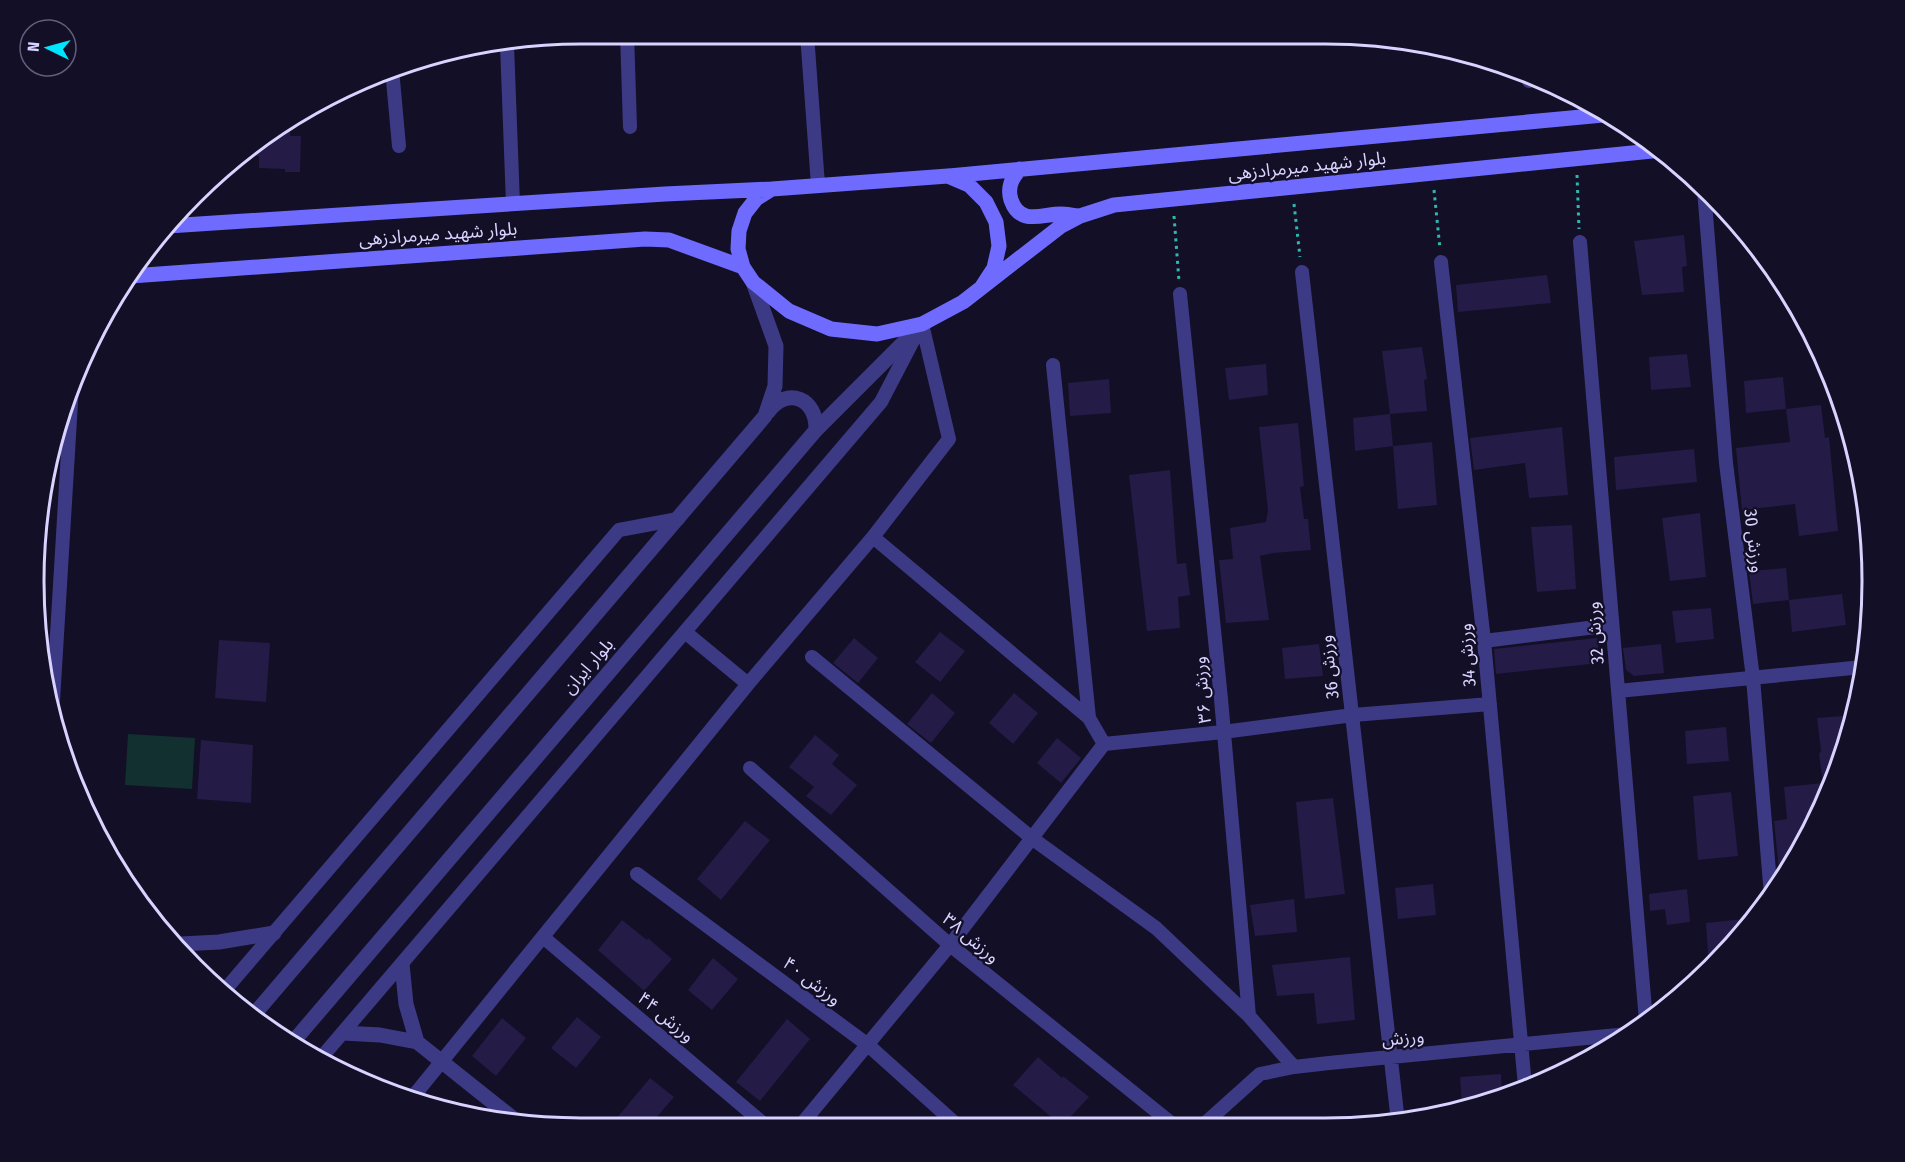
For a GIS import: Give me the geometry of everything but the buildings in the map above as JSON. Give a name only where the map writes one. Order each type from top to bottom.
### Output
[{"type":"main road","name":"بلوار شهید میرمرادزهی","points":[[179,225],[948,176],[1593,116]]},
{"type":"main road","name":"بلوار شهید میرمرادزهی","points":[[139,275],[645,239],[669,240],[743,267],[753,282],[789,311],[831,329],[877,334],[922,324],[963,302],[1061,226],[1080,216],[1114,205],[1646,151]]},
{"type":"main road","points":[[1020,169],[1010,185],[1009,194],[1017,210],[1025,216],[1034,218],[1060,214],[1080,216]]},
{"type":"main road","points":[[948,176],[969,185],[986,202],[996,222],[999,246],[994,268],[981,288]]},
{"type":"main road","points":[[743,267],[738,249],[739,231],[745,213],[756,199],[772,189]]},
{"type":"street","points":[[627,44],[630,127]]},
{"type":"street","points":[[808,44],[818,185]]},
{"type":"street","points":[[507,49],[513,204]]},
{"type":"street","points":[[393,78],[399,146]]},
{"type":"street","name":"ورزش 30","points":[[1705,202],[1726,463],[1753,678],[1770,882]]},
{"type":"street","name":"ورزش 32","points":[[1580,242],[1645,1011]]},
{"type":"street","name":"ورزش 34","points":[[1441,262],[1485,640],[1525,1080]]},
{"type":"street","name":"ورزش 36","points":[[1302,272],[1397,1113]]},
{"type":"street","name":"بلوار ایران","points":[[258,1010],[765,416],[775,386],[776,346],[753,282]]},
{"type":"street","name":"ورزش ۳۶","points":[[1180,294],[1249,1016]]},
{"type":"street","points":[[416,1092],[748,684],[873,537],[949,439],[922,324]]},
{"type":"street","points":[[325,1053],[881,402],[922,324]]},
{"type":"street","name":"بلوار ایران","points":[[297,1037],[816,430],[922,324]]},
{"type":"street","points":[[1053,365],[1089,718]]},
{"type":"street","points":[[765,416],[776,402],[793,398],[801,400],[814,412],[816,430]]},
{"type":"street","points":[[52,666],[70,415]]},
{"type":"street","points":[[228,986],[619,530],[678,519]]},
{"type":"street","points":[[873,537],[1089,718],[1104,744]]},
{"type":"street","points":[[1485,640],[1612,625]]},
{"type":"street","points":[[685,632],[748,684]]},
{"type":"street","points":[[812,657],[1033,838],[1156,928],[1249,1016],[1294,1067]]},
{"type":"street","points":[[1618,691],[1854,668]]},
{"type":"street","points":[[807,1118],[950,945],[1104,744],[1223,732],[1353,715],[1490,704]]},
{"type":"street","name":"ورزش ۳۸","points":[[750,768],[950,945],[1165,1118]]},
{"type":"street","name":"ورزش ۴۰","points":[[637,874],[868,1045],[949,1118]]},
{"type":"street","points":[[185,944],[219,942],[274,933]]},
{"type":"street","name":"ورزش ۴۴","points":[[543,937],[757,1118]]},
{"type":"street","points":[[402,964],[406,1004],[417,1042]]},
{"type":"street","points":[[343,1033],[380,1035],[417,1042],[505,1113]]},
{"type":"street","name":"ورزش","points":[[1211,1118],[1260,1074],[1294,1067],[1610,1036]]},
{"type":"path","points":[[1576,158],[1580,242]]},
{"type":"path","points":[[1433,173],[1441,262]]},
{"type":"path","points":[[1292,187],[1302,272]]},
{"type":"path","points":[[1173,199],[1180,294]]},
{"type":"green space","points":[[128,734],[195,738],[192,789],[125,785]]}]
